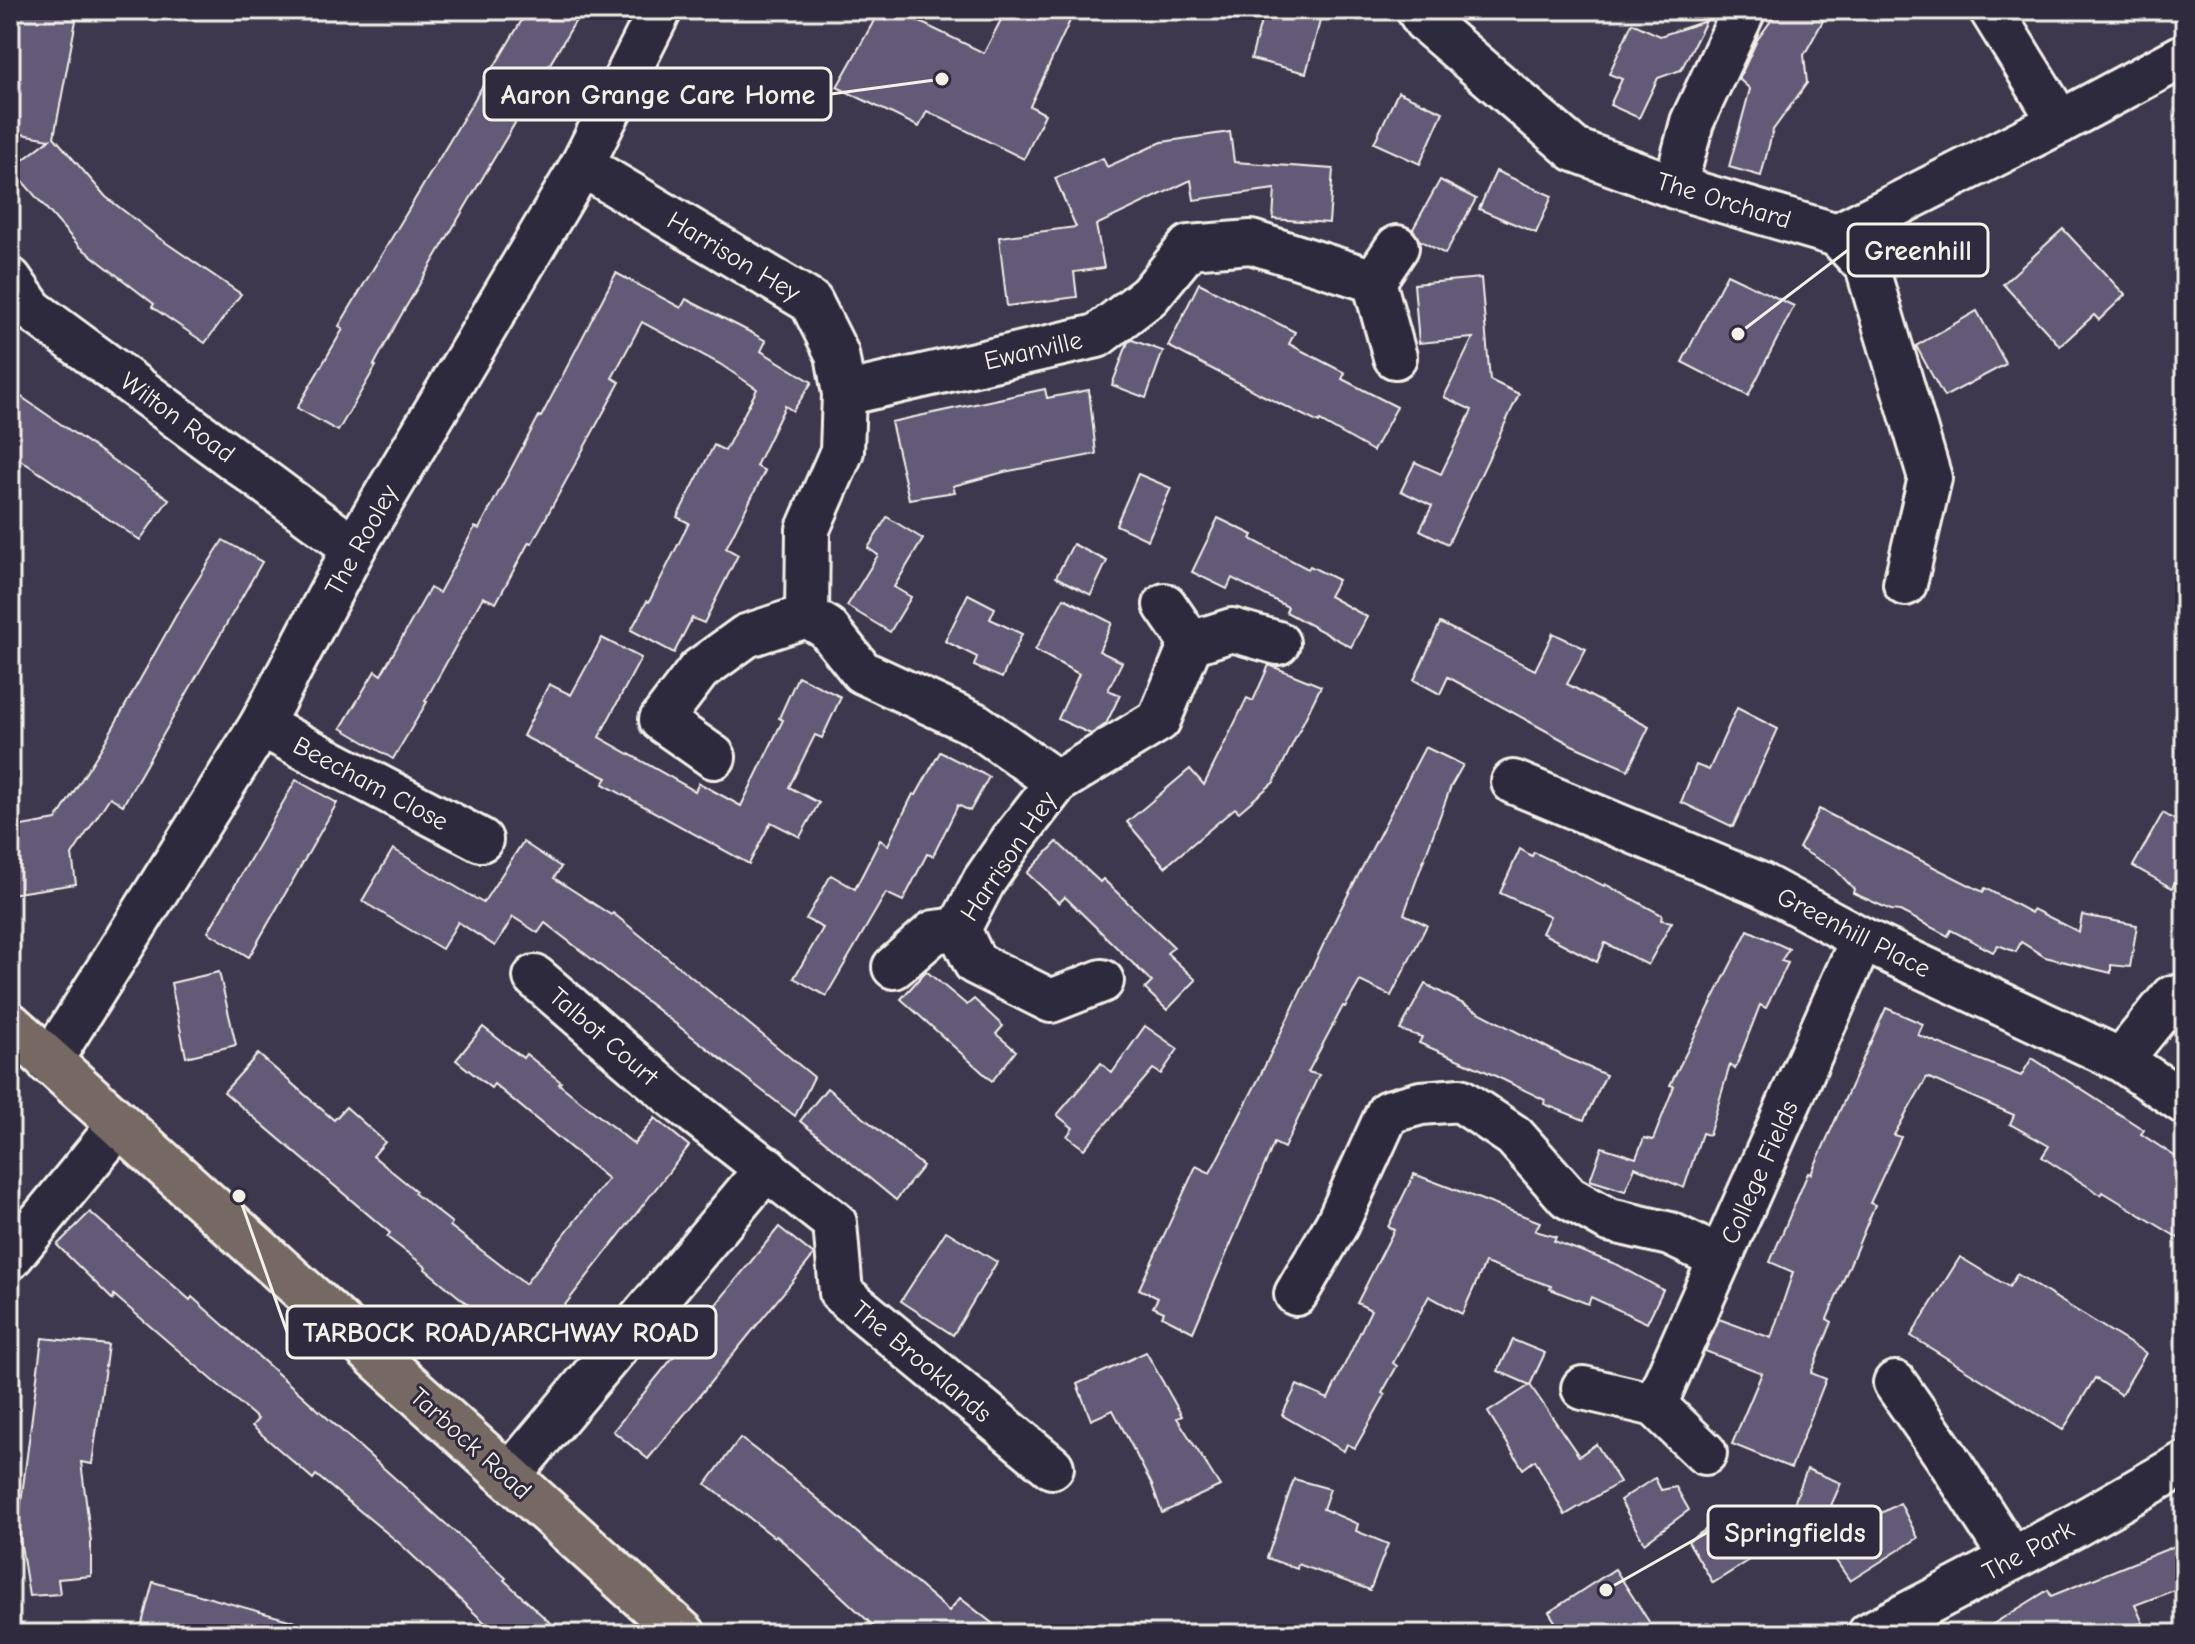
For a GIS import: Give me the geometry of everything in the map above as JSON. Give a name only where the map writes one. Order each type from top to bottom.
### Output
[{"type":"main road","name":"Tarbock Road","points":[[10,1025],[683,1634]]},
{"type":"street","name":"The Rooley","points":[[49,1063],[261,725],[354,548],[582,165],[660,10]]},
{"type":"street","name":"The Orchard","points":[[1418,10],[1425,21],[1575,150],[1675,187],[1837,235]]},
{"type":"street","points":[[1675,187],[1692,122],[1744,10]]},
{"type":"street","points":[[1991,10],[2060,122]]},
{"type":"street","points":[[1905,584],[1930,478],[1867,267],[1837,235],[2185,55]]},
{"type":"street","name":"Harrison Hey","points":[[582,165],[811,302],[837,354],[844,394],[842,451],[808,529],[807,616],[827,628],[862,672],[975,724],[1057,782]]},
{"type":"street","name":"Ewanville","points":[[844,394],[1097,336],[1149,296],[1189,247],[1251,242],[1374,281]]},
{"type":"street","points":[[1395,357],[1374,281],[1397,247]]},
{"type":"street","name":"Wilton Road","points":[[10,279],[32,310],[354,548]]},
{"type":"street","points":[[1165,605],[1191,643],[1232,630],[1278,643]]},
{"type":"street","points":[[714,757],[661,720],[699,670],[734,644],[746,636],[807,616]]},
{"type":"street","name":"Harrison Hey","points":[[959,929],[984,881],[1057,782],[1159,720],[1191,643]]},
{"type":"street","name":"Beecham Close","points":[[261,725],[481,840]]},
{"type":"street","name":"Greenhill Place","points":[[1513,782],[1762,885],[1862,939],[2121,1060],[2185,1103]]},
{"type":"street","name":"Harrison Hey","points":[[894,967],[934,932],[959,929]]},
{"type":"street","name":"Harrison Hey","points":[[959,929],[975,963],[1051,1001],[1102,981]]},
{"type":"street","name":"College Fields","points":[[1655,1405],[1862,939]]},
{"type":"street","name":"Talbot Court","points":[[535,977],[673,1096]]},
{"type":"street","points":[[2121,1060],[2172,997]]},
{"type":"street","name":"The Brooklands","points":[[673,1096],[835,1223],[841,1293],[860,1312],[1052,1467]]},
{"type":"street","points":[[1296,1294],[1337,1224],[1388,1112],[1421,1103],[1460,1100],[1514,1136],[1568,1197],[1609,1220],[1670,1234],[1720,1258]]},
{"type":"street","points":[[10,1258],[119,1125]]},
{"type":"street","points":[[508,1477],[767,1168]]},
{"type":"street","points":[[1895,1383],[2012,1559]]},
{"type":"street","points":[[1583,1388],[1655,1405],[1705,1453]]},
{"type":"street","name":"The Park","points":[[1869,1634],[2185,1463]]},
{"type":"building","points":[[18,10],[78,10],[54,137],[106,197],[241,294],[205,343],[152,307],[154,304],[79,246],[23,182],[14,167],[50,139],[10,132],[10,53]]},
{"type":"building","points":[[528,10],[582,10],[400,317],[338,431],[297,408],[343,329],[339,326]]},
{"type":"building","points":[[880,10],[895,10],[984,53],[1006,10],[1075,10],[1030,106],[1045,114],[1024,159],[927,111],[919,127],[837,87]]},
{"type":"building","points":[[1264,10],[1323,10],[1306,73],[1251,59]]},
{"type":"building","points":[[1779,10],[1829,10],[1804,55],[1807,83],[1773,130],[1761,176],[1729,167],[1750,89],[1739,79],[1757,40]]},
{"type":"building","points":[[1706,21],[1681,70],[1658,78],[1639,118],[1610,105],[1622,79],[1609,74],[1632,23],[1660,36]]},
{"type":"building","points":[[1398,92],[1443,112],[1420,164],[1374,143]]},
{"type":"building","points":[[1230,132],[1234,162],[1333,169],[1329,223],[1273,219],[1275,189],[1194,200],[1191,180],[1096,225],[1104,268],[1074,272],[1077,297],[1007,306],[999,237],[1076,227],[1055,178],[1103,158],[1107,167],[1162,142]]},
{"type":"building","points":[[1496,171],[1552,196],[1536,233],[1479,209]]},
{"type":"building","points":[[1440,180],[1476,199],[1445,254],[1419,240],[1413,229]]},
{"type":"building","points":[[2063,229],[2125,295],[2099,320],[2094,315],[2060,346],[2003,284]]},
{"type":"building","points":[[616,273],[681,308],[686,299],[750,332],[766,341],[761,351],[812,382],[793,411],[785,406],[756,466],[765,471],[726,548],[738,555],[704,623],[692,618],[674,653],[631,630],[649,602],[689,523],[677,517],[714,445],[725,451],[757,389],[720,364],[642,322],[612,378],[620,382],[532,543],[529,542],[496,603],[483,597],[393,759],[341,728],[375,671],[381,675],[430,588],[439,593],[475,527],[479,529]]},
{"type":"building","points":[[1727,274],[1794,306],[1748,396],[1682,362]]},
{"type":"building","points":[[1481,278],[1490,380],[1519,394],[1448,544],[1420,530],[1432,506],[1401,491],[1415,462],[1441,474],[1472,410],[1444,397],[1473,338],[1419,343],[1414,284]]},
{"type":"building","points":[[1199,283],[1295,332],[1289,344],[1345,373],[1342,379],[1397,407],[1373,451],[1320,421],[1168,346]]},
{"type":"building","points":[[1977,311],[2006,364],[1944,397],[1916,346]]},
{"type":"building","points":[[1132,340],[1163,351],[1146,398],[1112,385],[1128,342]]},
{"type":"building","points":[[10,389],[169,499],[140,540],[10,453]]},
{"type":"building","points":[[1045,389],[1047,398],[1089,390],[1096,454],[1004,472],[953,486],[955,492],[909,499],[891,422]]},
{"type":"building","points":[[1138,474],[1171,488],[1148,540],[1116,525]]},
{"type":"building","points":[[887,517],[923,539],[894,587],[911,597],[890,632],[847,606],[878,555],[868,548]]},
{"type":"building","points":[[1218,518],[1253,535],[1251,539],[1308,569],[1310,566],[1338,580],[1329,596],[1367,617],[1351,647],[1286,612],[1288,607],[1232,578],[1227,589],[1192,572]]},
{"type":"building","points":[[223,540],[262,562],[123,805],[110,797],[72,855],[76,884],[10,894],[10,828],[56,820]]},
{"type":"building","points":[[1073,544],[1107,561],[1091,595],[1056,577]]},
{"type":"building","points":[[968,594],[995,608],[990,619],[1022,634],[1002,678],[974,666],[977,657],[945,641]]},
{"type":"building","points":[[1064,598],[1112,623],[1099,651],[1122,662],[1108,690],[1120,695],[1106,724],[1091,734],[1058,719],[1079,674],[1035,650]]},
{"type":"building","points":[[1440,623],[1535,670],[1553,633],[1586,649],[1567,684],[1649,727],[1628,770],[1572,745],[1448,677],[1440,694],[1414,680]]},
{"type":"building","points":[[602,638],[641,658],[599,737],[695,791],[699,783],[741,806],[783,720],[779,718],[798,676],[841,697],[822,738],[815,735],[789,787],[819,803],[800,837],[771,822],[749,864],[603,784],[607,778],[523,736],[549,684],[571,695]]},
{"type":"building","points":[[1269,665],[1321,686],[1274,782],[1239,812],[1235,808],[1165,867],[1127,822],[1190,769],[1204,785],[1247,698],[1253,701]]},
{"type":"building","points":[[1737,708],[1778,729],[1733,827],[1681,802],[1696,765],[1709,770]]},
{"type":"building","points":[[1425,747],[1463,765],[1451,786],[1404,914],[1427,925],[1391,996],[1360,981],[1343,1006],[1308,1072],[1319,1075],[1284,1148],[1274,1143],[1193,1332],[1162,1316],[1164,1312],[1153,1307],[1158,1298],[1139,1289],[1196,1166],[1210,1173],[1338,914]]},
{"type":"building","points":[[940,752],[989,777],[970,811],[958,805],[933,856],[927,854],[903,901],[886,893],[826,996],[794,978],[823,928],[806,919],[831,875],[855,889],[880,840],[888,845],[913,794],[916,795]]},
{"type":"building","points":[[296,780],[337,803],[249,957],[208,932]]},
{"type":"building","points":[[1819,809],[1983,892],[1985,888],[2031,913],[2033,909],[2079,932],[2082,915],[2137,925],[2130,967],[2111,965],[2111,973],[2045,957],[2021,942],[2016,952],[1998,945],[1993,952],[1951,930],[1948,936],[1900,911],[1853,893],[1854,889],[1835,869],[1799,848]]},
{"type":"building","points":[[2163,813],[2185,826],[2185,864],[2172,888],[2133,866]]},
{"type":"building","points":[[523,842],[561,867],[554,878],[611,915],[613,913],[814,1077],[795,1116],[545,923],[538,933],[513,917],[495,946],[458,922],[442,949],[362,901],[393,849],[483,903]]},
{"type":"building","points":[[1057,842],[1100,882],[1103,879],[1174,947],[1167,953],[1196,980],[1167,1010],[1145,989],[1152,982],[1065,897],[1059,903],[1027,873]]},
{"type":"building","points":[[1520,849],[1532,856],[1534,852],[1605,884],[1662,915],[1661,920],[1672,922],[1648,965],[1605,943],[1597,962],[1542,933],[1550,916],[1500,893]]},
{"type":"building","points":[[1748,930],[1789,949],[1781,961],[1788,963],[1766,1008],[1760,1005],[1735,1069],[1730,1065],[1709,1135],[1702,1133],[1684,1188],[1635,1167],[1625,1191],[1590,1180],[1602,1147],[1636,1158],[1644,1138],[1653,1140],[1674,1086],[1670,1085]]},
{"type":"building","points":[[926,971],[967,1005],[974,999],[1003,1026],[996,1034],[1016,1051],[992,1081],[901,999]]},
{"type":"building","points":[[219,972],[236,1045],[186,1057],[171,983]]},
{"type":"building","points":[[1425,984],[1606,1075],[1584,1120],[1544,1104],[1545,1100],[1485,1071],[1419,1043],[1422,1037],[1400,1030]]},
{"type":"building","points":[[1886,1008],[1923,1024],[1918,1035],[2021,1076],[2032,1058],[2144,1130],[2141,1134],[2185,1163],[2185,1242],[2103,1192],[2101,1195],[2042,1157],[2049,1146],[2010,1124],[2014,1115],[1927,1077],[1894,1135],[1901,1137],[1870,1203],[1875,1205],[1827,1319],[1832,1322],[1811,1373],[1826,1379],[1791,1468],[1732,1444],[1762,1373],[1705,1351],[1719,1319],[1771,1338],[1793,1272],[1770,1262],[1808,1173],[1811,1174]]},
{"type":"building","points":[[1145,1026],[1178,1049],[1161,1074],[1153,1069],[1084,1149],[1067,1136],[1073,1128],[1057,1115],[1101,1063],[1112,1073]]},
{"type":"building","points":[[483,1027],[523,1058],[526,1054],[634,1144],[655,1118],[689,1146],[525,1356],[490,1328],[493,1325],[426,1267],[387,1237],[390,1233],[224,1092],[258,1054],[334,1120],[346,1107],[385,1142],[373,1156],[452,1223],[450,1226],[525,1284],[608,1179],[494,1084],[491,1088],[456,1060]]},
{"type":"building","points":[[827,1088],[923,1166],[896,1200],[800,1121]]},
{"type":"building","points":[[1414,1174],[1540,1222],[1535,1231],[1556,1237],[1554,1241],[1618,1265],[1663,1290],[1647,1323],[1591,1297],[1588,1304],[1550,1289],[1551,1286],[1485,1263],[1462,1314],[1429,1296],[1393,1363],[1397,1366],[1382,1393],[1385,1395],[1355,1448],[1347,1444],[1344,1451],[1282,1415],[1297,1385],[1328,1399],[1371,1310],[1357,1303],[1394,1230],[1388,1227]]},
{"type":"building","points":[[90,1212],[190,1300],[192,1297],[427,1507],[506,1578],[504,1580],[562,1634],[497,1634],[398,1542],[316,1475],[313,1479],[252,1426],[258,1419],[114,1295],[113,1300],[57,1245]]},
{"type":"building","points":[[779,1227],[814,1255],[648,1459],[613,1431]]},
{"type":"building","points":[[946,1231],[997,1262],[953,1335],[901,1301]]},
{"type":"building","points":[[1960,1257],[2009,1287],[2017,1274],[2146,1353],[2121,1395],[2095,1378],[2063,1430],[1911,1336]]},
{"type":"building","points":[[42,1338],[108,1345],[92,1464],[81,1462],[91,1541],[91,1576],[58,1579],[60,1594],[29,1596],[18,1526]]},
{"type":"building","points":[[1513,1340],[1545,1353],[1530,1385],[1498,1371]]},
{"type":"building","points":[[1146,1352],[1182,1416],[1177,1418],[1220,1486],[1162,1513],[1152,1485],[1113,1410],[1091,1420],[1077,1384]]},
{"type":"building","points":[[1530,1385],[1579,1456],[1596,1444],[1620,1482],[1565,1515],[1535,1460],[1523,1469],[1488,1412]]},
{"type":"building","points":[[740,1438],[798,1482],[949,1611],[960,1598],[1006,1634],[882,1634],[776,1535],[774,1537],[706,1484]]},
{"type":"building","points":[[1807,1469],[1841,1483],[1820,1531],[1789,1517]]},
{"type":"building","points":[[1655,1478],[1661,1490],[1676,1487],[1689,1510],[1644,1543],[1620,1500]]},
{"type":"building","points":[[1294,1479],[1330,1489],[1323,1509],[1358,1524],[1356,1531],[1388,1544],[1370,1590],[1298,1564],[1297,1569],[1267,1558]]},
{"type":"building","points":[[1900,1503],[1918,1538],[1850,1581],[1824,1543]]},
{"type":"building","points":[[1739,1517],[1761,1553],[1713,1583],[1688,1541],[1721,1520],[1725,1527]]},
{"type":"building","points":[[2185,1542],[2185,1586],[2135,1605],[2143,1623],[2107,1634],[2105,1626],[2078,1634],[1977,1634],[2048,1590],[2051,1596]]},
{"type":"building","points":[[1615,1569],[1657,1634],[1563,1634],[1549,1612]]},
{"type":"building","points":[[153,1582],[307,1625],[306,1634],[168,1634],[141,1627]]},
{"type":"place","name":"Aaron Grange Care Home","points":[[942,79]]},
{"type":"place","name":"Greenhill","points":[[1738,334]]},
{"type":"place","name":"TARBOCK ROAD/ARCHWAY ROAD","points":[[239,1196]]},
{"type":"place","name":"Springfields","points":[[1606,1590]]}]
